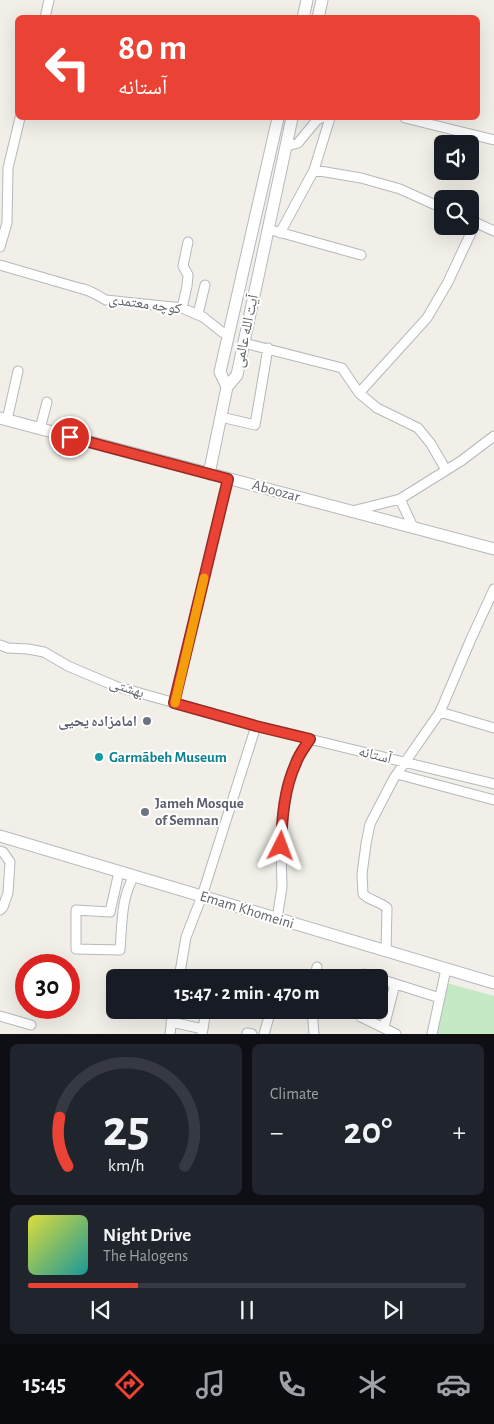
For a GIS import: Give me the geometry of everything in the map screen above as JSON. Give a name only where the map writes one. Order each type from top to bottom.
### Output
[{"type":"street","points":[[46,15],[49,0]]},
{"type":"street","points":[[304,15],[308,0]]},
{"type":"street","points":[[319,15],[322,0]]},
{"type":"street","points":[[0,247],[8,223],[8,168],[20,120]]},
{"type":"street","name":"آیت الله عالمی","points":[[278,120],[220,372],[227,387],[237,375],[287,146],[289,120]]},
{"type":"street","points":[[287,146],[298,143],[317,120]]},
{"type":"street","points":[[280,233],[314,170],[329,120]]},
{"type":"street","points":[[413,120],[494,140]]},
{"type":"street","points":[[314,170],[361,178],[400,189],[434,204]]},
{"type":"street","points":[[479,224],[494,231]]},
{"type":"street","points":[[268,229],[361,255]]},
{"type":"street","points":[[359,393],[427,318],[448,282],[467,235]]},
{"type":"street","points":[[182,308],[188,275],[183,266],[188,242]]},
{"type":"street","name":"کوچه معتمدی","points":[[0,265],[90,290],[106,300],[182,308],[198,314],[229,335]]},
{"type":"street","points":[[198,314],[205,285]]},
{"type":"street","points":[[244,342],[342,368],[359,393],[377,408],[418,428],[431,444],[446,470]]},
{"type":"street","points":[[221,417],[255,425],[268,348]]},
{"type":"street","points":[[3,419],[18,371]]},
{"type":"street","points":[[209,474],[227,387]]},
{"type":"street","points":[[40,429],[47,402]]},
{"type":"street","name":"Aboozar","points":[[3,419],[494,549]]},
{"type":"street","points":[[351,511],[400,499],[461,461],[494,436]]},
{"type":"street","points":[[174,703],[228,479]]},
{"type":"street","points":[[400,499],[413,528]]},
{"type":"street","points":[[386,951],[387,908],[379,901],[369,899],[363,894],[362,874],[370,824],[397,774],[440,712],[470,638],[494,589]]},
{"type":"street","name":"بهشتی","points":[[0,646],[44,652],[68,666],[115,686],[256,726]]},
{"type":"street","points":[[440,712],[494,728]]},
{"type":"street","points":[[181,969],[186,937],[202,896],[256,726]]},
{"type":"street","name":"آستانه","points":[[256,726],[494,784]]},
{"type":"street","points":[[277,918],[282,887],[282,825],[287,787],[296,761],[310,739]]},
{"type":"street","name":"آستانه","points":[[397,774],[494,800]]},
{"type":"street","name":"Emam Khomeini","points":[[0,836],[494,983]]},
{"type":"street","points":[[0,851],[4,852],[10,862],[8,893],[0,910]]},
{"type":"street","points":[[119,872],[110,912],[76,910],[76,949],[120,950],[127,888],[134,876]]},
{"type":"street","points":[[432,1034],[446,968]]},
{"type":"street","points":[[388,982],[440,998]]},
{"type":"street","points":[[384,1027],[395,984]]},
{"type":"street","points":[[0,1016],[31,1025]]},
{"type":"street","points":[[170,1034],[172,1019]]},
{"type":"street","points":[[171,1022],[203,1032],[205,1019]]},
{"type":"street","points":[[264,1034],[268,1019]]},
{"type":"street","points":[[313,1019],[314,1034]]},
{"type":"street","points":[[366,1019],[396,1034]]},
{"type":"green space","points":[[443,982],[494,996],[494,1034],[437,1034]]},
{"type":"slow traffic","points":[[175,703],[204,578]]},
{"type":"place","name":"امامزاده یحیی","points":[[147,721]]},
{"type":"place","name":"Garmābeh Museum","points":[[99,757]]},
{"type":"place","name":"Jameh Mosque of Semnan","points":[[145,812]]},
{"type":"route","points":[[70,437],[228,479],[174,703],[310,739],[296,761],[287,787],[281,846]]}]
